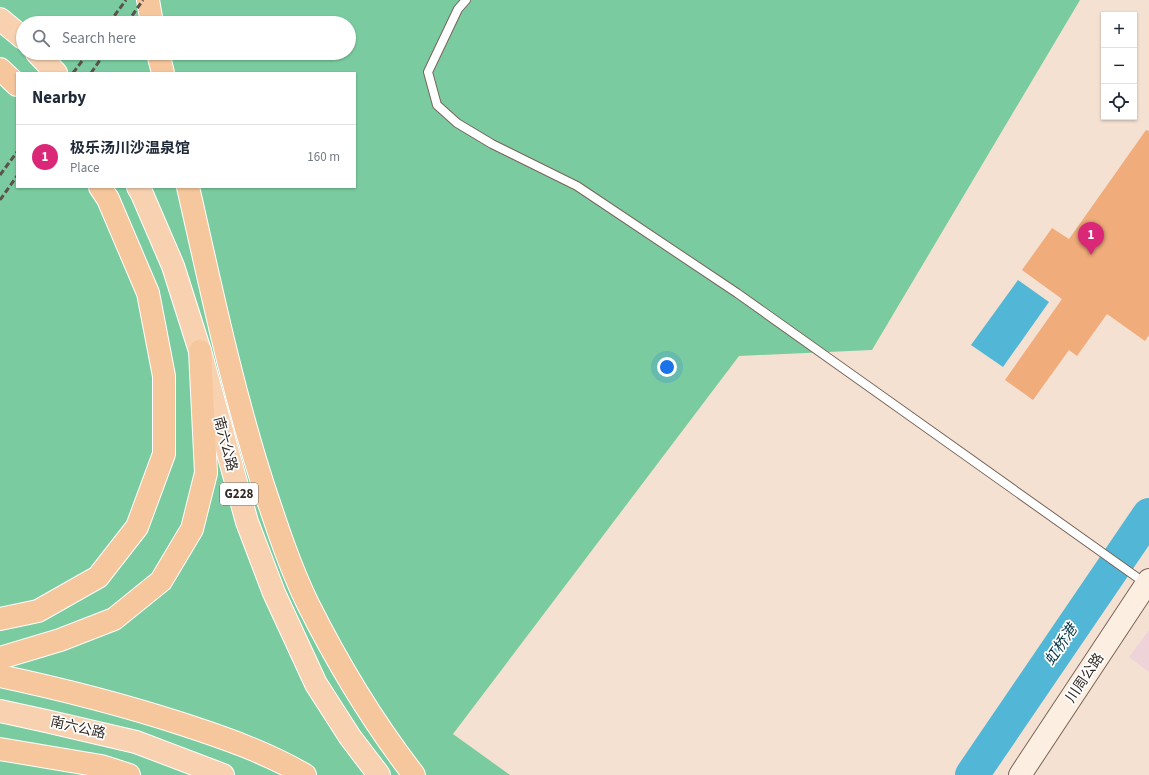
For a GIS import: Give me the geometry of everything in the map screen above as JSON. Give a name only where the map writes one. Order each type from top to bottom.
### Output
[{"type":"highway","points":[[148,0],[151,16]]},
{"type":"highway","points":[[0,19],[16,32]]},
{"type":"highway","points":[[44,60],[55,72]]},
{"type":"highway","points":[[160,60],[163,72]]},
{"type":"highway","points":[[0,68],[16,84]]},
{"type":"highway","points":[[0,619],[38,611],[98,577],[137,527],[164,454],[164,376],[148,293],[108,199],[101,188]]},
{"type":"highway","name":"南六公路","points":[[139,188],[173,266],[200,351],[247,522],[274,593],[316,684],[350,737],[379,775]]},
{"type":"highway","points":[[188,188],[226,355],[252,451],[277,529],[308,603],[345,674],[387,740],[414,775]]},
{"type":"highway","points":[[0,658],[60,640],[114,619],[161,581],[192,529],[206,473],[200,351]]},
{"type":"highway","points":[[0,676],[65,690],[210,733],[288,765],[305,775]]},
{"type":"highway","name":"南六公路","points":[[0,711],[46,720],[136,742],[223,775]]},
{"type":"highway","points":[[0,749],[101,766],[128,775]]},
{"type":"main road","name":"川周公路","points":[[1020,775],[1148,582]]},
{"type":"lane","points":[[466,0],[458,9],[428,72],[437,105],[457,123],[492,144],[577,186],[737,293],[1091,545],[1128,571],[1148,582]]},
{"type":"shaded area","points":[[1149,630],[1149,672],[1129,657]]},
{"type":"green space","points":[[0,0],[1080,0],[872,350],[739,356],[453,734],[510,775],[0,775]]},
{"type":"water","points":[[1018,280],[1049,302],[1003,367],[971,345]]},
{"type":"building","points":[[1146,130],[1149,131],[1149,335],[1145,341],[1107,314],[1077,356],[1069,350],[1033,400],[1005,380],[1062,299],[1022,270],[1052,228],[1069,239]]},
{"type":"waterway","name":"虹桥港","points":[[972,775],[1149,515]]},
{"type":"railway","points":[[114,16],[126,0]]},
{"type":"railway","points":[[132,16],[143,0]]},
{"type":"railway","points":[[74,72],[83,60]]},
{"type":"railway","points":[[92,72],[100,60]]},
{"type":"railway","points":[[0,175],[16,153]]},
{"type":"railway","points":[[0,200],[16,177]]},
{"type":"place","name":"极乐汤川沙温泉馆","points":[[1091,255]]}]
